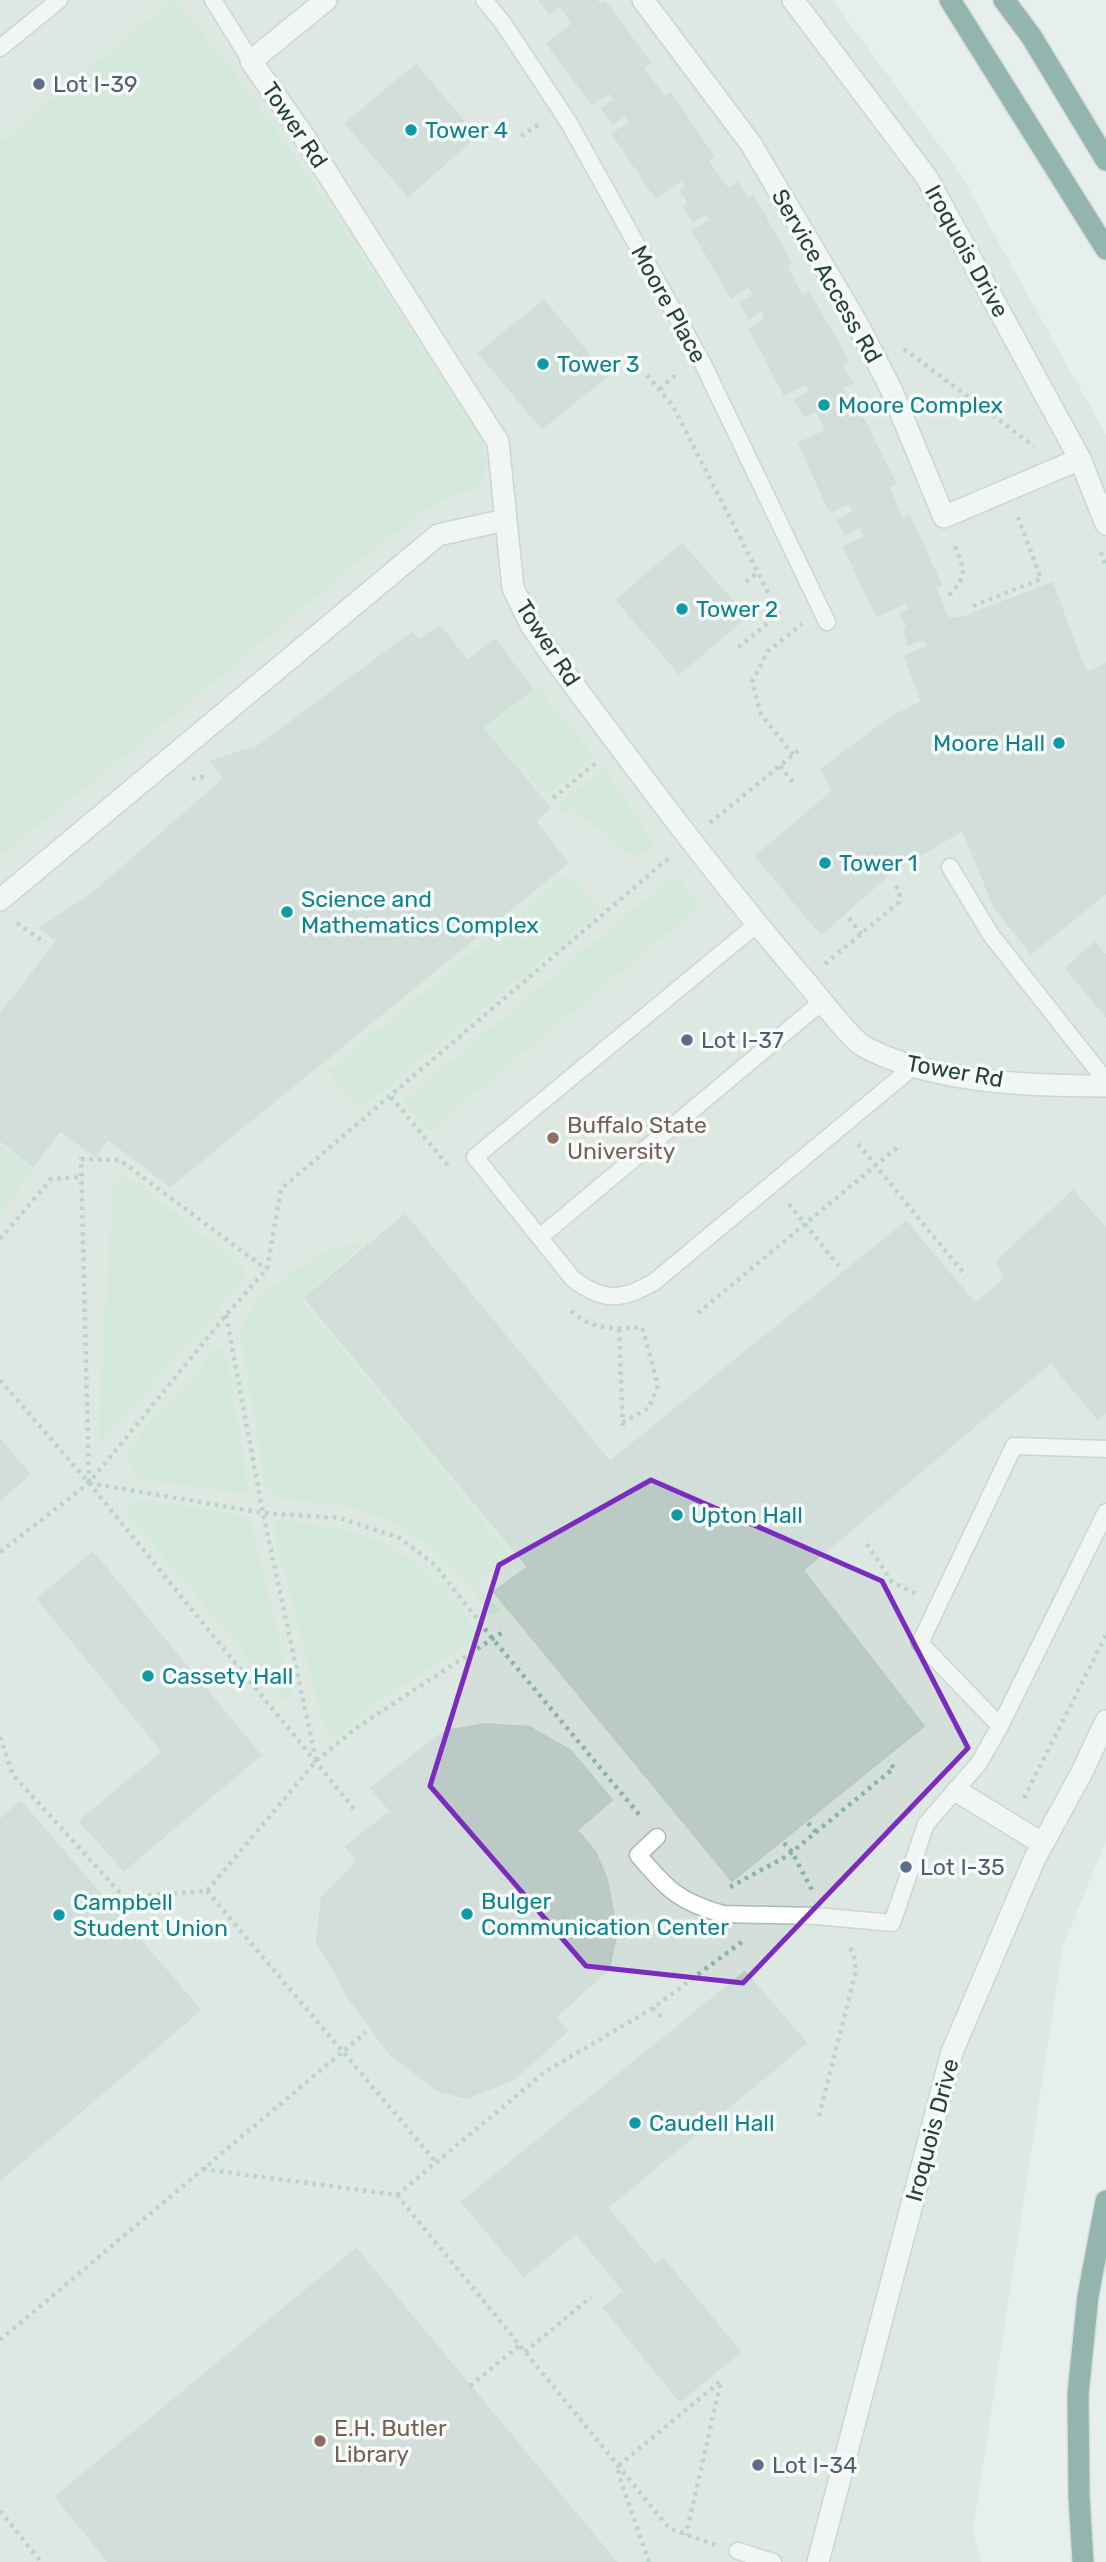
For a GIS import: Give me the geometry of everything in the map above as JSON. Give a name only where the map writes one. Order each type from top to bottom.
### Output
[{"type":"highway","points":[[950,0],[1106,249]]},
{"type":"highway","points":[[1004,0],[1031,36],[1106,160]]},
{"type":"highway","points":[[1083,2562],[1078,2394],[1088,2296],[1106,2201]]},
{"type":"street","name":"Tower Rd","points":[[326,0],[251,61],[302,132],[498,442],[513,588],[531,625],[577,689],[757,924],[860,1044],[892,1059],[960,1076],[1056,1086],[1106,1083]]},
{"type":"street","name":"Service Access Rd","points":[[643,0],[751,144],[857,323],[891,389],[944,517]]},
{"type":"street","name":"Iroquois Drive","points":[[793,0],[927,178],[1071,463],[1106,524]]},
{"type":"street","points":[[944,517],[1071,463]]},
{"type":"street","points":[[0,900],[438,535],[505,520]]},
{"type":"street","name":"Iroquois Drive","points":[[818,2562],[952,2052],[1043,1844],[1106,1721]]},
{"type":"street","points":[[957,1791],[1043,1844]]},
{"type":"lane","points":[[0,48],[39,6],[59,0]]},
{"type":"lane","points":[[213,0],[251,61]]},
{"type":"lane","name":"Moore Place","points":[[484,0],[503,23],[569,123],[700,358],[825,617]]},
{"type":"lane","points":[[950,867],[990,935],[1106,1083]]},
{"type":"lane","points":[[757,924],[475,1157],[573,1279],[588,1290],[619,1298],[635,1293],[654,1282],[914,1066]]},
{"type":"lane","points":[[540,1237],[823,1001]]},
{"type":"lane","points":[[1000,1726],[920,1643],[1014,1446],[1106,1449]]},
{"type":"lane","points":[[657,1837],[638,1855],[666,1888],[680,1898],[708,1910],[723,1914],[816,1916],[892,1923],[926,1825],[975,1770],[1000,1726],[1106,1511]]},
{"type":"lane","points":[[738,2551],[773,2562]]},
{"type":"path","points":[[521,136],[537,125]]},
{"type":"path","points":[[857,323],[872,324],[1071,463]]},
{"type":"path","points":[[660,389],[682,370]]},
{"type":"path","points":[[647,375],[673,406],[779,614],[735,650]]},
{"type":"path","points":[[973,606],[1041,579],[1008,490]]},
{"type":"path","points":[[944,517],[963,568],[961,583],[949,595]]},
{"type":"path","points":[[746,582],[758,572]]},
{"type":"path","points":[[793,755],[761,714],[752,682],[768,651],[792,630],[825,617]]},
{"type":"path","points":[[708,825],[799,750]]},
{"type":"path","points":[[553,798],[601,758]]},
{"type":"path","points":[[780,766],[796,786]]},
{"type":"path","points":[[0,1552],[89,1483],[226,1315],[267,1269],[281,1189],[673,855]]},
{"type":"path","points":[[821,967],[899,902],[900,892],[893,882]]},
{"type":"path","points":[[849,918],[861,934]]},
{"type":"path","points":[[15,921],[45,943]]},
{"type":"path","points":[[391,1097],[439,1154]]},
{"type":"path","points":[[852,1138],[966,1276]]},
{"type":"path","points":[[698,1313],[898,1146]]},
{"type":"path","points":[[89,1483],[81,1159],[120,1160],[267,1269]]},
{"type":"path","points":[[0,1239],[51,1179],[82,1177]]},
{"type":"path","points":[[800,1218],[839,1266]]},
{"type":"path","points":[[226,1315],[263,1513],[316,1761]]},
{"type":"path","points":[[623,1422],[649,1408],[658,1385],[642,1327]]},
{"type":"path","points":[[619,1329],[623,1431]]},
{"type":"path","points":[[0,1380],[89,1483],[354,1809]]},
{"type":"path","points":[[89,1483],[263,1513],[340,1518],[400,1538],[435,1565],[657,1837]]},
{"type":"path","points":[[867,1544],[892,1582]]},
{"type":"path","points":[[0,1737],[13,1775],[124,1897],[207,1891],[316,1761],[356,1728],[503,1632]]},
{"type":"path","points":[[1023,1799],[1106,1635]]},
{"type":"path","points":[[718,1884],[732,1887],[792,1852],[894,1768],[888,1761]]},
{"type":"path","points":[[808,1823],[816,1832]]},
{"type":"path","points":[[784,1843],[792,1852],[815,1895]]},
{"type":"path","points":[[207,1891],[436,2162]]},
{"type":"path","points":[[819,2116],[856,1971],[849,1944],[839,1937]]},
{"type":"path","points":[[397,2194],[545,2072],[653,2008],[745,1939]]},
{"type":"path","points":[[653,2008],[664,2020]]},
{"type":"path","points":[[0,2340],[366,2032]]},
{"type":"path","points":[[203,2169],[397,2194],[525,2352],[618,2466],[669,2528],[689,2536],[721,2381],[618,2466]]},
{"type":"path","points":[[525,2352],[591,2297]]},
{"type":"path","points":[[470,2386],[520,2345]]},
{"type":"path","points":[[618,2466],[619,2476],[649,2562]]},
{"type":"path","points":[[0,2511],[41,2562]]},
{"type":"highlighted area","points":[[651,1480],[882,1581],[968,1748],[743,1983],[586,1966],[430,1786],[499,1565]]},
{"type":"shaded area","name":"Buffalo State University","points":[[0,0],[832,0],[960,173],[1106,435],[1106,1841],[1063,1946],[973,2531],[981,2562],[0,2562]]},
{"type":"green space","points":[[175,0],[233,71],[301,166],[483,439],[486,465],[483,479],[472,489],[424,511],[371,551],[0,856],[0,143]]},
{"type":"green space","points":[[537,687],[593,755],[547,794],[525,775],[485,729]]},
{"type":"green space","points":[[603,768],[655,844],[636,859],[572,808],[565,814],[556,808]]},
{"type":"green space","points":[[568,873],[600,911],[360,1109],[328,1071]]},
{"type":"green space","points":[[675,878],[680,880],[701,905],[429,1131],[403,1101],[668,881]]},
{"type":"green space","points":[[0,1145],[33,1170],[0,1214]]},
{"type":"green space","points":[[121,1176],[128,1177],[239,1264],[246,1277],[102,1440],[98,1438],[113,1189],[114,1181]]},
{"type":"green space","points":[[357,1242],[363,1245],[300,1299],[510,1555],[476,1584],[501,1612],[491,1615],[453,1568],[423,1541],[406,1530],[369,1513],[335,1505],[278,1498],[267,1492],[240,1329],[259,1300],[290,1274],[324,1254]]},
{"type":"green space","points":[[221,1347],[227,1354],[248,1489],[245,1493],[240,1493],[139,1479],[124,1454]]},
{"type":"green space","points":[[140,1500],[241,1515],[251,1520],[293,1700],[285,1701],[128,1514],[126,1509],[130,1503]]},
{"type":"green space","points":[[278,1520],[324,1526],[365,1536],[403,1554],[439,1583],[476,1629],[479,1637],[372,1705],[334,1739],[320,1713],[274,1532],[273,1526]]},
{"type":"building","name":"Moore Complex","points":[[539,0],[596,0],[600,5],[605,2],[650,63],[643,68],[664,97],[670,93],[713,156],[708,161],[728,189],[738,183],[748,200],[753,196],[791,263],[786,266],[803,297],[809,293],[848,361],[841,365],[853,383],[842,387],[855,416],[861,414],[895,483],[888,487],[903,520],[909,516],[941,585],[935,587],[948,619],[964,617],[1028,785],[1004,795],[1011,812],[992,817],[987,801],[961,807],[905,656],[927,647],[924,639],[908,645],[904,629],[908,628],[901,614],[910,609],[906,602],[877,616],[844,547],[865,537],[861,527],[845,534],[838,520],[854,512],[850,503],[830,512],[799,443],[826,431],[817,411],[804,416],[795,400],[810,391],[806,384],[784,394],[750,329],[766,318],[762,310],[749,318],[740,303],[754,295],[749,286],[731,297],[693,231],[711,220],[707,213],[693,221],[684,207],[689,203],[681,191],[687,187],[682,179],[656,198],[613,134],[630,122],[625,114],[613,123],[602,109],[615,99],[609,92],[592,104],[547,43],[573,24],[560,6],[550,13]]},
{"type":"building","name":"Tower 4","points":[[416,65],[476,136],[408,196],[346,123]]},
{"type":"building","name":"Tower 3","points":[[544,301],[607,376],[542,428],[479,353]]},
{"type":"building","name":"Tower 2","points":[[682,544],[746,617],[679,673],[617,600]]},
{"type":"building","name":"Moore Hall","points":[[1052,583],[1086,673],[1106,664],[1106,893],[1031,953],[995,908],[963,830],[894,870],[832,792],[822,769],[890,718],[922,702],[961,807],[987,801],[992,817],[1011,812],[1004,795],[1028,785],[964,617]]},
{"type":"building","name":"Science and Mathematics Complex","points":[[440,626],[467,661],[495,640],[532,689],[482,728],[550,808],[535,821],[567,863],[170,1186],[108,1139],[95,1156],[60,1130],[33,1166],[0,1140],[0,1015],[57,941],[40,928],[91,895],[225,778],[211,761],[257,747],[412,633],[418,641]]},
{"type":"building","name":"Tower 1","points":[[832,792],[894,870],[821,934],[756,856]]},
{"type":"building","points":[[1095,943],[1106,956],[1106,1016],[1066,968]]},
{"type":"building","name":"Upton Hall","points":[[1073,1191],[1106,1229],[1106,1412],[1098,1419],[1051,1362],[803,1570],[924,1726],[732,1881],[494,1592],[528,1567],[305,1298],[405,1215],[610,1462],[906,1222],[975,1304],[1005,1279],[997,1261]]},
{"type":"building","points":[[0,1440],[29,1474],[0,1500]]},
{"type":"building","name":"Cassety Hall","points":[[93,1553],[260,1755],[124,1870],[80,1821],[163,1752],[38,1599]]},
{"type":"building","name":"Bulger Communication Center","points":[[485,1724],[529,1727],[570,1750],[612,1800],[577,1830],[596,1853],[607,1880],[617,1932],[609,1969],[555,2017],[567,2031],[514,2079],[466,2098],[437,2090],[389,2053],[349,1998],[317,1941],[322,1897],[358,1861],[346,1847],[391,1811],[371,1788],[445,1731]]},
{"type":"building","name":"Campbell Student Union","points":[[21,1802],[200,2010],[0,2180],[0,1820]]},
{"type":"building","name":"Caudell Hall","points":[[745,1972],[806,2043],[524,2276],[462,2202]]},
{"type":"building","points":[[607,2208],[655,2265],[663,2259],[740,2352],[680,2401],[604,2308],[624,2291],[576,2233]]},
{"type":"building","name":"E.H. Butler Library","points":[[356,2249],[616,2562],[109,2562],[56,2497]]},
{"type":"place","name":"Lot I-39","points":[[39,84]]},
{"type":"place","name":"Tower 4","points":[[411,130]]},
{"type":"place","name":"Tower 3","points":[[543,364]]},
{"type":"place","name":"Moore Complex","points":[[824,405]]},
{"type":"place","name":"Tower 2","points":[[682,609]]},
{"type":"place","name":"Moore Hall","points":[[1059,743]]},
{"type":"place","name":"Tower 1","points":[[825,863]]},
{"type":"place","name":"Science and Mathematics Complex","points":[[287,912]]},
{"type":"place","name":"Lot I-37","points":[[687,1040]]},
{"type":"place","name":"Buffalo State University","points":[[553,1138]]},
{"type":"place","name":"Upton Hall","points":[[677,1515]]},
{"type":"place","name":"Cassety Hall","points":[[148,1676]]},
{"type":"place","name":"Lot I-35","points":[[906,1867]]},
{"type":"place","name":"Bulger Communication Center","points":[[467,1914]]},
{"type":"place","name":"Campbell Student Union","points":[[59,1915]]},
{"type":"place","name":"Caudell Hall","points":[[635,2123]]},
{"type":"place","name":"E.H. Butler Library","points":[[320,2441]]},
{"type":"place","name":"Lot I-34","points":[[758,2465]]}]
